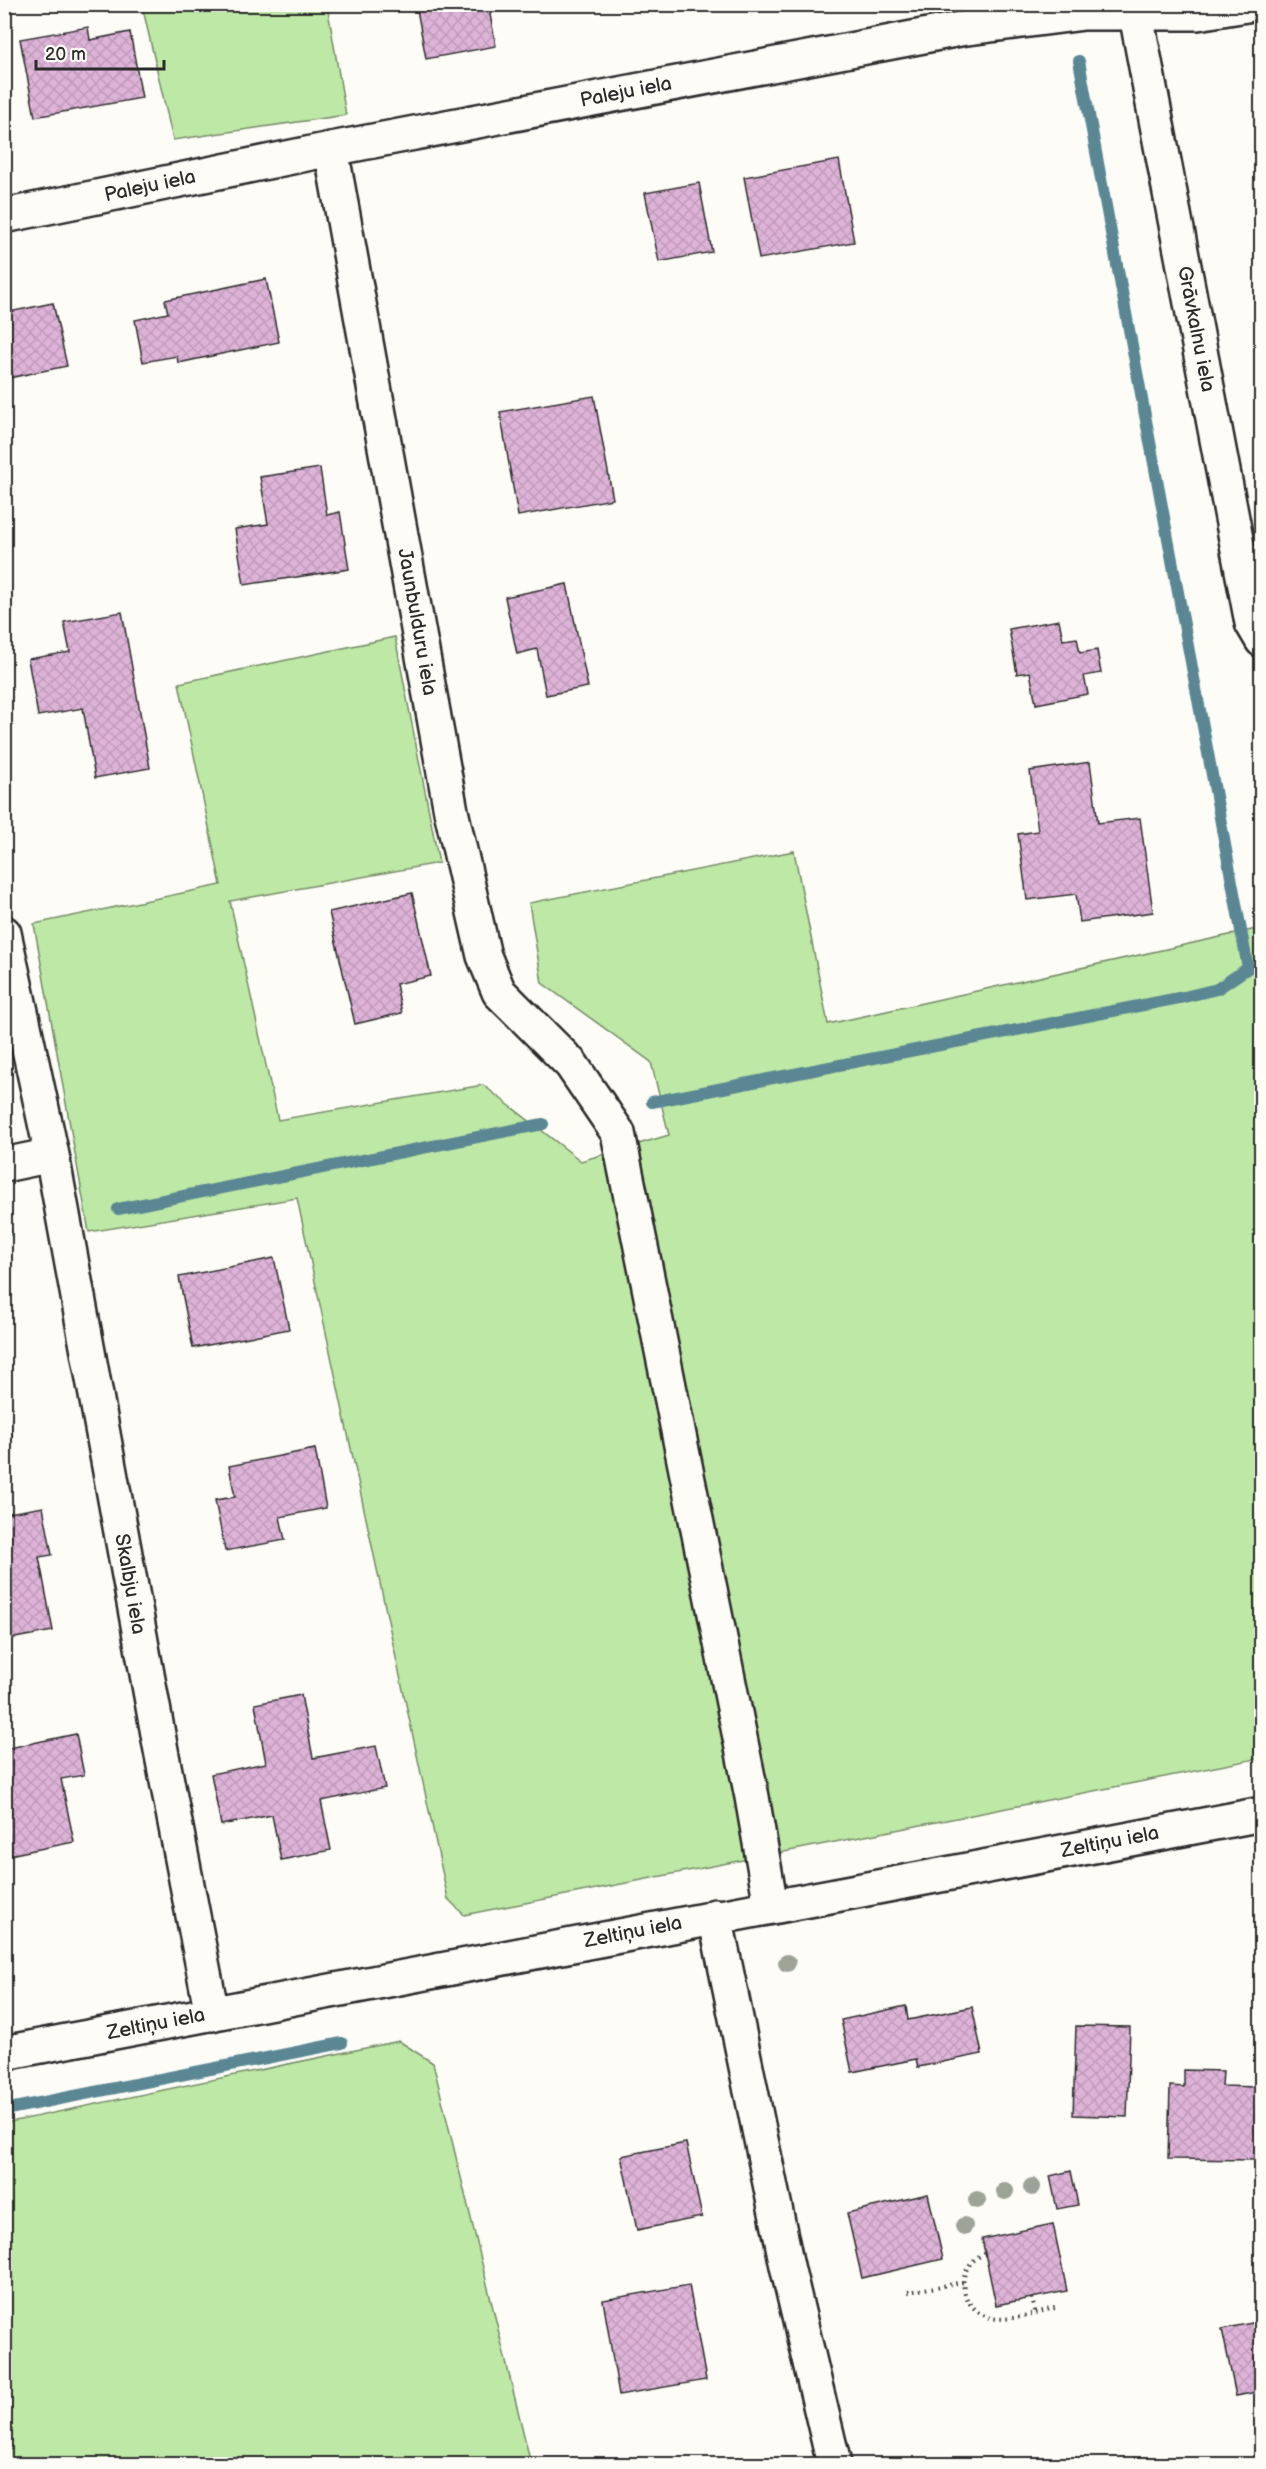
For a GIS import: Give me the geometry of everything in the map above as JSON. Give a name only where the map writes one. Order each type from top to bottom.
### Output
[{"type":"street","name":"Paleju iela","points":[[4,216],[331,148],[960,29],[1084,13],[1135,10],[1197,13],[1253,4]]},
{"type":"street","name":"Grāvkalnu iela","points":[[1135,10],[1252,623],[1262,640]]},
{"type":"street","name":"Jaunbulduru iela","points":[[331,148],[451,811],[484,956],[499,992],[571,1064],[618,1133],[752,1797],[771,1906]]},
{"type":"street","name":"Skalbju iela","points":[[4,933],[52,1155],[155,1722],[212,2014]]},
{"type":"street","points":[[4,1165],[52,1155]]},
{"type":"street","name":"Zeltiņu iela","points":[[4,2053],[715,1916],[1262,1814]]},
{"type":"street","points":[[715,1916],[787,2266],[834,2464]]},
{"type":"path","points":[[985,2254],[967,2266],[964,2282],[964,2292],[981,2314],[993,2318],[1059,2307]]},
{"type":"path","points":[[908,2292],[964,2282]]},
{"type":"path","points":[[1032,2298],[1035,2312]]},
{"type":"green space","points":[[142,5],[327,5],[346,115],[173,140]]},
{"type":"green space","points":[[395,637],[439,863],[230,901],[278,1120],[483,1085],[581,1161],[669,1135],[651,1062],[542,983],[529,903],[794,851],[828,1024],[1261,928],[1261,1758],[464,1915],[448,1899],[297,1198],[89,1232],[34,924],[221,885],[179,683]]},
{"type":"green space","points":[[399,2041],[433,2063],[531,2464],[5,2464],[5,2123]]},
{"type":"building","points":[[416,4],[488,4],[496,46],[426,59]]},
{"type":"building","points":[[88,27],[90,40],[130,32],[142,98],[35,117],[20,39]]},
{"type":"building","points":[[839,160],[854,242],[759,259],[744,177]]},
{"type":"building","points":[[699,183],[712,252],[659,262],[645,193]]},
{"type":"building","points":[[266,279],[279,342],[178,363],[177,356],[143,362],[135,320],[168,313],[165,300]]},
{"type":"building","points":[[53,303],[67,366],[4,379],[4,313]]},
{"type":"building","points":[[594,396],[613,499],[518,516],[500,412]]},
{"type":"building","points":[[320,468],[327,515],[340,512],[349,569],[244,585],[235,529],[268,524],[260,477]]},
{"type":"building","points":[[567,584],[588,687],[546,695],[537,649],[517,654],[505,597]]},
{"type":"building","points":[[122,612],[150,768],[95,778],[83,708],[38,716],[28,659],[70,652],[64,622]]},
{"type":"building","points":[[1059,620],[1063,640],[1077,638],[1080,653],[1097,650],[1101,673],[1084,676],[1088,694],[1036,704],[1030,672],[1017,674],[1009,629]]},
{"type":"building","points":[[1090,762],[1098,823],[1140,818],[1153,912],[1080,922],[1076,894],[1027,900],[1018,834],[1038,831],[1030,771]]},
{"type":"building","points":[[412,893],[431,976],[396,984],[402,1013],[355,1024],[329,912]]},
{"type":"building","points":[[274,1258],[289,1329],[193,1348],[179,1277]]},
{"type":"building","points":[[4,1395],[12,1436],[4,1437]]},
{"type":"building","points":[[315,1449],[326,1508],[280,1517],[285,1540],[225,1551],[215,1500],[235,1497],[229,1466]]},
{"type":"building","points":[[43,1507],[52,1555],[39,1557],[53,1631],[4,1640],[4,1514]]},
{"type":"building","points":[[301,1695],[313,1758],[376,1746],[385,1788],[321,1801],[331,1850],[281,1860],[272,1815],[221,1825],[211,1774],[266,1763],[255,1704]]},
{"type":"building","points":[[76,1734],[84,1775],[61,1779],[74,1842],[9,1855],[4,1832],[4,1749]]},
{"type":"building","points":[[906,2006],[908,2020],[972,2007],[982,2054],[918,2067],[916,2059],[852,2072],[841,2020]]},
{"type":"building","points":[[1076,2026],[1130,2027],[1127,2117],[1073,2115]]},
{"type":"building","points":[[1184,2070],[1223,2071],[1222,2086],[1259,2087],[1257,2160],[1168,2159],[1170,2086],[1184,2087]]},
{"type":"building","points":[[686,2143],[702,2217],[637,2230],[621,2156]]},
{"type":"building","points":[[1071,2171],[1078,2205],[1057,2209],[1050,2176]]},
{"type":"building","points":[[928,2194],[943,2259],[862,2278],[847,2213]]},
{"type":"building","points":[[1053,2224],[1067,2291],[996,2305],[982,2239]]},
{"type":"building","points":[[689,2285],[706,2380],[619,2395],[603,2300]]},
{"type":"building","points":[[1262,2321],[1262,2391],[1236,2396],[1222,2329]]},
{"type":"waterway","points":[[652,1102],[1184,997],[1217,989],[1248,968],[1079,61]]},
{"type":"waterway","points":[[118,1209],[543,1124]]},
{"type":"waterway","points":[[4,2110],[342,2043]]}]
